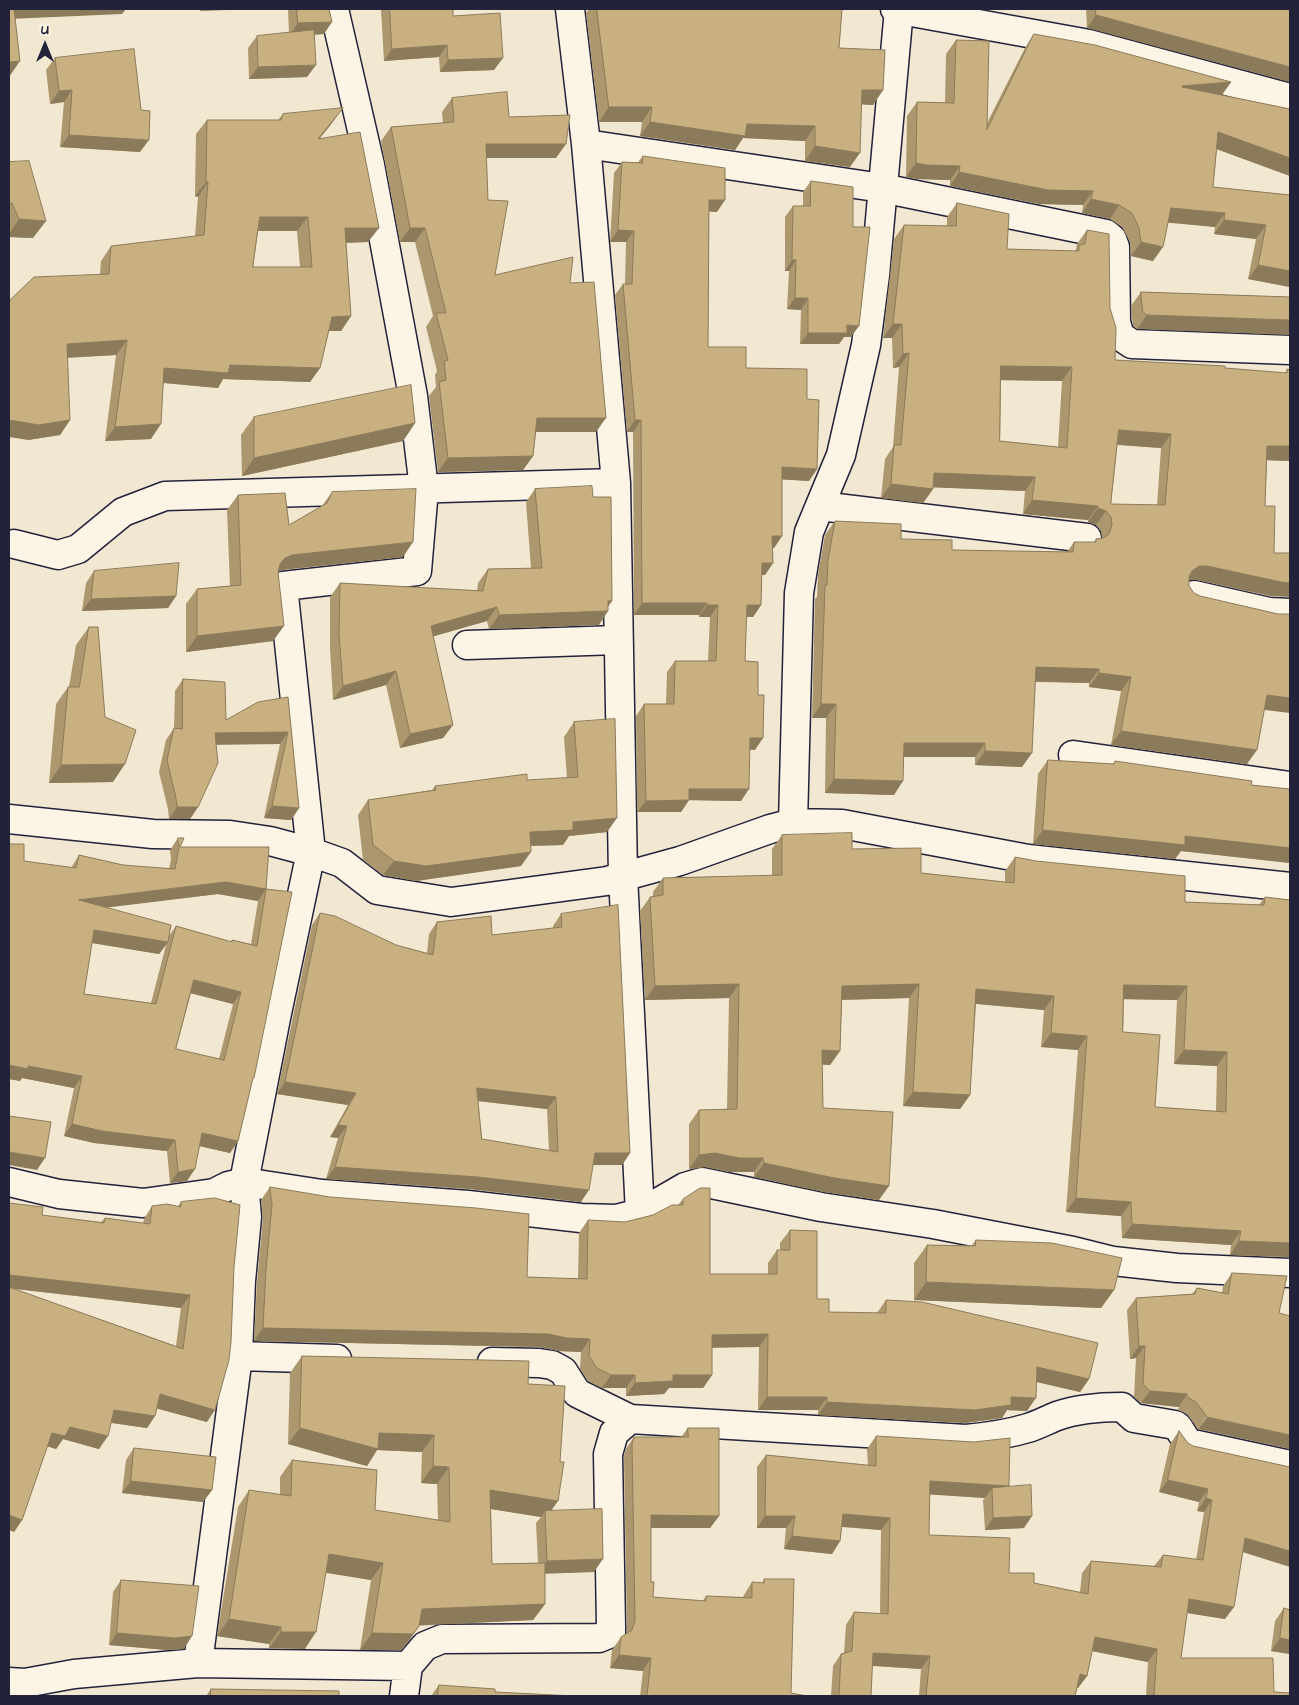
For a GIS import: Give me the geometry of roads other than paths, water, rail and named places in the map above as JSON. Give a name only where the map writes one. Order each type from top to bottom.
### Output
[{"type":"street","points":[[198,1663],[238,1356],[246,1217],[244,1182],[311,852],[283,586],[417,571],[424,489],[413,396],[397,304],[370,165],[334,9]]},
{"type":"street","points":[[570,9],[574,57],[586,144],[616,484],[623,876],[640,1213]]},
{"type":"street","points":[[895,9],[1089,44],[1290,98]]},
{"type":"street","points":[[793,823],[799,593],[809,532],[841,455],[866,346],[875,275],[899,9]]},
{"type":"street","points":[[586,144],[882,188],[1106,234],[1112,239],[1115,247],[1116,322],[1120,336],[1132,344],[1290,350]]},
{"type":"street","points":[[14,544],[58,555],[78,549],[123,512],[166,496],[616,484]]},
{"type":"street","points":[[820,506],[1087,538]]},
{"type":"street","points":[[1194,595],[1268,612],[1290,613]]},
{"type":"street","points":[[467,645],[618,640]]},
{"type":"street","points":[[1073,755],[1290,786]]},
{"type":"street","points":[[9,819],[153,834],[230,835],[270,841],[342,863],[377,890],[451,902],[607,881],[680,861],[770,829],[793,823],[842,824],[1028,859],[1290,886]]},
{"type":"street","points":[[9,1182],[58,1194],[143,1203],[214,1193],[228,1186],[244,1182],[322,1194],[468,1205],[581,1218],[616,1219],[640,1213],[685,1187],[702,1182],[821,1207],[933,1224],[1073,1251],[1113,1261],[1178,1268],[1290,1273]]},
{"type":"street","points":[[238,1356],[364,1359]]},
{"type":"street","points":[[471,1362],[539,1363],[552,1365],[563,1371],[577,1393],[630,1419],[966,1439],[1029,1428],[1057,1416],[1073,1412],[1122,1406],[1134,1418],[1175,1425],[1188,1443],[1290,1466]]},
{"type":"street","points":[[404,1696],[408,1666],[425,1646],[442,1639],[599,1638],[611,1632],[608,1454],[614,1433],[630,1419]]},
{"type":"street","points":[[9,1682],[25,1683],[74,1674],[198,1663],[408,1666]]}]
